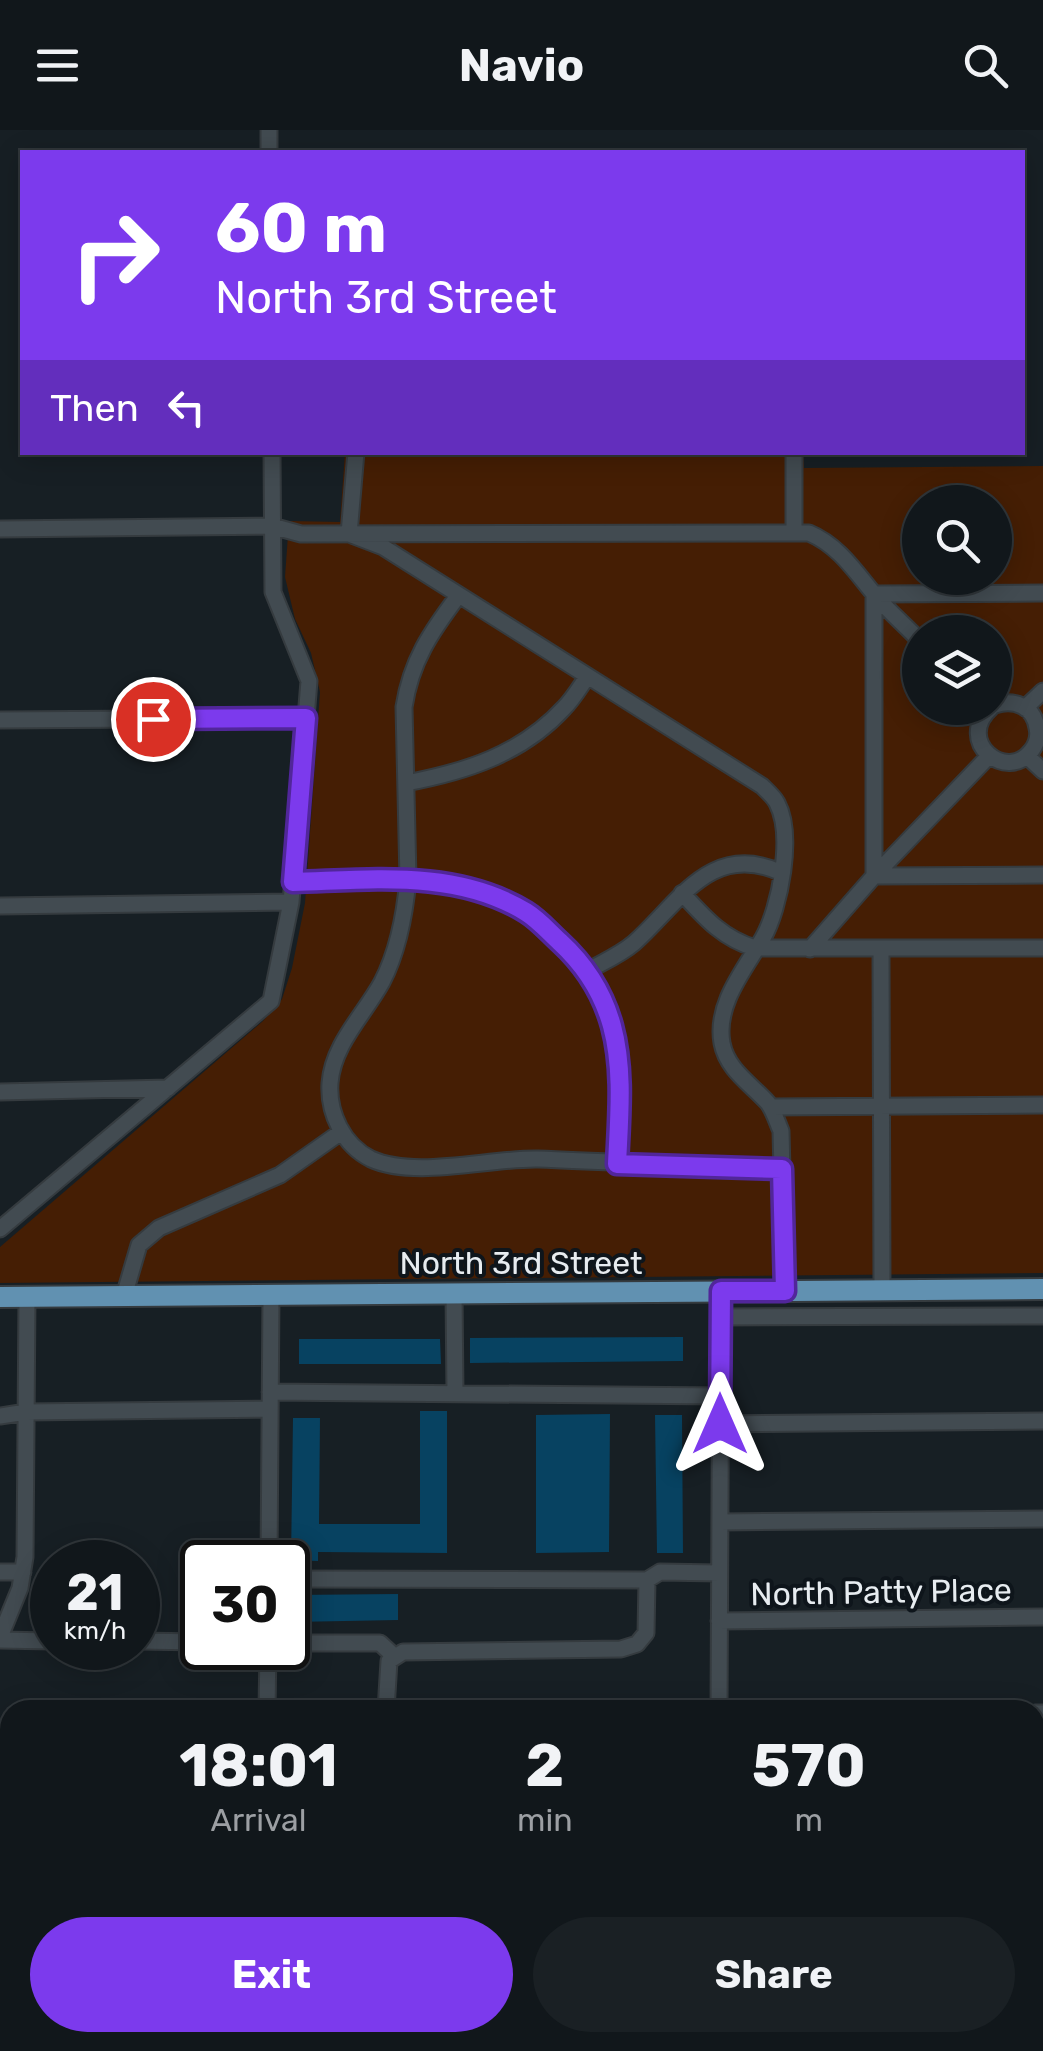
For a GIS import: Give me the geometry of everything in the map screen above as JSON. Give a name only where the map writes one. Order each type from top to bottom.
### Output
[{"type":"main road","name":"North 3rd Street","points":[[0,1297],[1043,1289]]},
{"type":"street","points":[[0,1229],[271,1000],[291,902],[309,682],[274,592],[272,455]]},
{"type":"street","points":[[350,534],[356,455]]},
{"type":"street","points":[[794,455],[794,532]]},
{"type":"street","points":[[0,529],[272,526],[301,534],[809,533],[822,538],[902,623]]},
{"type":"street","points":[[350,534],[382,547],[762,786],[777,802],[784,825],[782,873],[775,908],[722,1016],[722,1045],[733,1069],[771,1107],[781,1131],[785,1291]]},
{"type":"street","points":[[874,594],[1043,592]]},
{"type":"street","points":[[874,594],[874,876]]},
{"type":"street","points":[[458,596],[427,640],[408,680],[404,707],[406,904],[383,979],[336,1056],[330,1100],[341,1132],[357,1150],[396,1166],[534,1159],[782,1169]]},
{"type":"street","points":[[406,783],[470,769],[519,744],[565,707],[587,676]]},
{"type":"street","points":[[1026,708],[1043,690]]},
{"type":"street","points":[[979,725],[979,740],[988,756],[1008,762],[1027,756],[1038,731],[1032,714],[1012,703]]},
{"type":"street","points":[[0,720],[306,718]]},
{"type":"street","points":[[810,949],[988,756]]},
{"type":"street","points":[[1027,756],[1043,772]]},
{"type":"street","points":[[587,970],[629,947],[682,893],[715,870],[762,864],[782,873]]},
{"type":"street","points":[[874,876],[1043,875]]},
{"type":"street","points":[[293,882],[408,879],[447,883],[505,900],[529,914],[587,970],[612,1026],[619,1064],[617,1164]]},
{"type":"street","points":[[682,893],[720,932],[755,948],[1043,948]]},
{"type":"street","points":[[0,906],[291,902]]},
{"type":"street","points":[[881,949],[882,1290]]},
{"type":"street","points":[[0,1092],[168,1088]]},
{"type":"street","points":[[771,1107],[1043,1106]]},
{"type":"street","points":[[124,1296],[139,1245],[160,1228],[280,1175],[341,1132]]},
{"type":"street","points":[[719,1700],[721,1291]]},
{"type":"street","points":[[454,1293],[456,1394]]},
{"type":"street","points":[[269,1540],[271,1294]]},
{"type":"street","points":[[27,1297],[25,1557],[0,1638],[30,1639]]},
{"type":"street","points":[[721,1317],[1043,1316]]},
{"type":"street","points":[[270,1392],[720,1396]]},
{"type":"street","points":[[0,1416],[26,1412],[270,1409]]},
{"type":"street","points":[[720,1424],[1043,1421]]},
{"type":"street","points":[[720,1522],[1043,1519]]},
{"type":"street","points":[[0,1572],[23,1572]]},
{"type":"street","points":[[310,1579],[647,1580],[660,1572],[720,1573]]},
{"type":"street","points":[[386,1700],[388,1661],[403,1652],[621,1649],[638,1644],[646,1632],[647,1580]]},
{"type":"street","name":"North Patty Place","points":[[719,1621],[1043,1618]]},
{"type":"street","points":[[310,1643],[380,1643],[395,1657]]},
{"type":"street","points":[[268,1670],[268,1700]]},
{"type":"shaded area","points":[[345,455],[803,455],[804,468],[1043,466],[1043,1273],[0,1283],[0,1247],[263,1021],[282,999],[305,903],[320,692],[285,577],[289,521],[340,522]]},
{"type":"building","points":[[683,1337],[683,1361],[470,1363],[470,1338]]},
{"type":"building","points":[[299,1339],[440,1339],[441,1364],[299,1364]]},
{"type":"building","points":[[420,1411],[447,1411],[447,1553],[318,1552],[318,1561],[310,1561],[310,1540],[291,1540],[293,1418],[320,1418],[319,1524],[420,1524]]},
{"type":"building","points":[[610,1414],[609,1552],[536,1553],[536,1415]]},
{"type":"building","points":[[655,1415],[682,1415],[683,1553],[657,1553]]},
{"type":"building","points":[[398,1594],[398,1620],[310,1622],[310,1595]]},
{"type":"route","points":[[153,719],[306,718],[293,882],[408,879],[447,883],[505,900],[529,914],[569,950],[587,970],[612,1026],[619,1064],[617,1164],[782,1169],[785,1291],[721,1291],[720,1424]]}]
